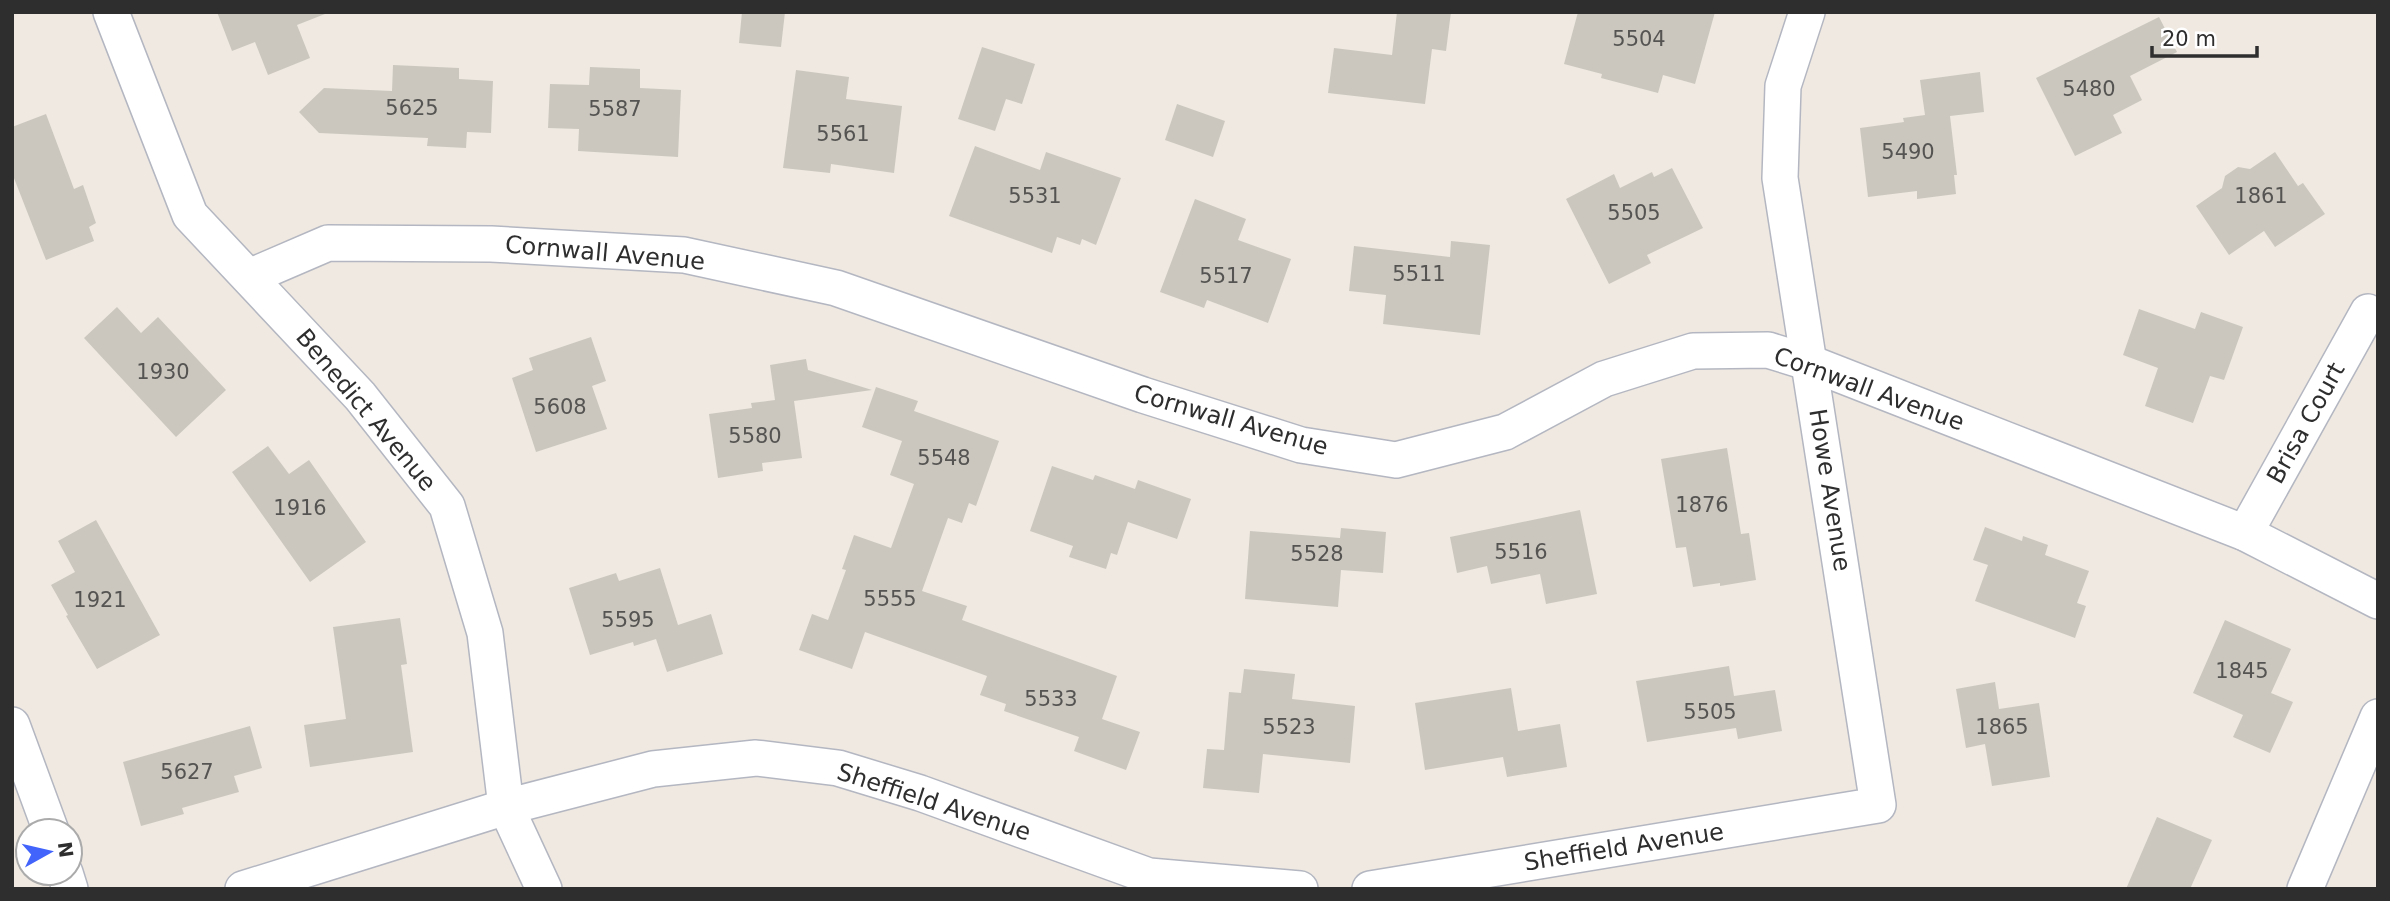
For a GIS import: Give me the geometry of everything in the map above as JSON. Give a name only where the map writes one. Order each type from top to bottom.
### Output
[{"type":"street","name":"Benedict Avenue","points":[[111,12],[190,215],[360,396],[447,506],[485,633],[506,807],[544,889]]},
{"type":"street","name":"Howe Avenue","points":[[1807,12],[1783,86],[1780,178],[1878,805]]},
{"type":"street","name":"Cornwall Avenue","points":[[249,278],[328,243],[491,244],[684,255],[836,288],[1143,395],[1301,445],[1396,460],[1505,432],[1604,379],[1693,351],[1768,350],[1810,363],[2245,533],[2378,601]]},
{"type":"street","name":"Brisa Court","points":[[2245,533],[2368,313]]},
{"type":"street","points":[[2305,889],[2378,717]]},
{"type":"street","points":[[12,725],[46,817]]},
{"type":"street","name":"Sheffield Avenue","points":[[243,889],[506,807],[653,769],[756,758],[838,768],[920,793],[1149,876],[1300,889]]},
{"type":"street","name":"Sheffield Avenue","points":[[1370,889],[1878,805]]},
{"type":"building","points":[[217,12],[325,14],[297,25],[310,58],[268,75],[255,42],[232,51]]},
{"type":"building","points":[[742,12],[785,12],[781,47],[739,43]]},
{"type":"building","points":[[1397,12],[1451,12],[1446,51],[1432,49],[1425,104],[1328,93],[1334,48],[1392,55]]},
{"type":"building","points":[[1578,12],[1715,12],[1695,84],[1663,75],[1658,93],[1601,78],[1602,74],[1564,64]]},
{"type":"building","points":[[2159,17],[2177,52],[2130,76],[2142,100],[2113,115],[2122,133],[2075,156],[2036,78]]},
{"type":"building","points":[[982,47],[1035,64],[1022,104],[1006,99],[995,131],[958,119]]},
{"type":"building","points":[[393,65],[459,68],[459,79],[493,81],[491,133],[467,132],[466,148],[427,146],[428,138],[319,133],[299,112],[324,88],[392,91]]},
{"type":"building","points":[[590,67],[640,69],[640,88],[681,90],[678,157],[578,151],[579,129],[548,128],[550,84],[589,85]]},
{"type":"building","points":[[796,70],[849,77],[846,99],[902,106],[894,173],[831,164],[830,173],[783,168]]},
{"type":"building","points":[[1980,72],[1984,112],[1950,116],[1957,175],[1954,175],[1956,194],[1917,199],[1917,191],[1868,197],[1860,128],[1904,122],[1903,118],[1925,115],[1920,80]]},
{"type":"building","points":[[1177,104],[1225,121],[1213,157],[1165,140]]},
{"type":"building","points":[[46,114],[74,189],[83,185],[96,223],[89,227],[94,241],[46,260],[12,173],[12,127]]},
{"type":"building","points":[[975,146],[1040,170],[1046,152],[1121,178],[1096,245],[1082,239],[1080,245],[1057,237],[1052,253],[949,216]]},
{"type":"building","points":[[2275,152],[2298,186],[2303,183],[2325,214],[2275,247],[2264,231],[2229,255],[2196,206],[2222,188],[2225,176],[2238,167],[2250,169]]},
{"type":"building","points":[[1672,168],[1703,228],[1647,255],[1651,263],[1609,284],[1566,199],[1614,174],[1620,188],[1652,172],[1654,177]]},
{"type":"building","points":[[1195,199],[1246,219],[1238,240],[1291,259],[1268,323],[1207,300],[1204,308],[1160,292]]},
{"type":"building","points":[[1451,241],[1490,245],[1480,335],[1383,324],[1386,295],[1349,291],[1354,246],[1450,257]]},
{"type":"building","points":[[117,307],[141,333],[158,317],[226,390],[176,437],[84,338]]},
{"type":"building","points":[[2139,309],[2195,329],[2201,312],[2243,327],[2224,380],[2210,376],[2193,423],[2145,406],[2158,368],[2123,355]]},
{"type":"building","points":[[591,337],[606,381],[592,386],[607,429],[536,452],[512,378],[533,370],[529,358]]},
{"type":"building","points":[[806,359],[808,370],[872,390],[794,401],[802,458],[762,463],[763,471],[718,478],[709,414],[752,408],[751,403],[775,400],[770,365]]},
{"type":"building","points":[[876,387],[918,401],[914,411],[999,441],[976,506],[969,503],[962,523],[948,518],[922,591],[967,606],[962,620],[1117,676],[1102,719],[1140,732],[1126,770],[1074,751],[1079,737],[1004,711],[1006,704],[980,695],[987,676],[865,632],[852,669],[799,650],[812,614],[828,620],[846,570],[842,569],[854,535],[891,548],[914,484],[890,475],[902,441],[862,427]]},
{"type":"building","points":[[268,446],[289,474],[309,460],[366,542],[310,582],[232,472]]},
{"type":"building","points":[[1727,448],[1741,534],[1749,533],[1756,580],[1693,587],[1686,547],[1676,548],[1661,459]]},
{"type":"building","points":[[1052,466],[1093,480],[1095,475],[1135,489],[1138,480],[1191,499],[1177,539],[1128,522],[1117,555],[1111,553],[1106,569],[1069,557],[1073,546],[1030,531]]},
{"type":"building","points":[[1580,510],[1597,594],[1546,604],[1540,574],[1491,584],[1487,566],[1457,573],[1450,537]]},
{"type":"building","points":[[96,520],[160,635],[97,669],[51,585],[75,572],[58,541]]},
{"type":"building","points":[[1985,527],[2022,541],[2023,536],[2048,545],[2045,555],[2089,571],[2077,603],[2086,606],[2075,638],[1975,601],[1988,565],[1973,560]]},
{"type":"building","points":[[1341,528],[1386,532],[1383,573],[1341,570],[1338,607],[1245,599],[1250,531],[1340,538]]},
{"type":"building","points":[[660,568],[678,625],[711,614],[723,654],[667,672],[656,639],[634,646],[633,642],[590,655],[569,588],[616,573],[619,581]]},
{"type":"building","points":[[400,618],[407,664],[401,665],[413,752],[310,767],[304,725],[346,719],[333,627]]},
{"type":"building","points":[[2225,620],[2291,649],[2271,693],[2293,702],[2270,753],[2233,737],[2243,715],[2193,693]]},
{"type":"building","points":[[1729,666],[1734,696],[1775,690],[1782,731],[1738,739],[1736,728],[1647,742],[1636,681]]},
{"type":"building","points":[[1244,669],[1295,674],[1292,699],[1355,706],[1350,763],[1263,754],[1259,793],[1203,788],[1207,749],[1224,750],[1229,692],[1241,693]]},
{"type":"building","points":[[1995,682],[1999,709],[2039,703],[2050,777],[1992,786],[1985,744],[1966,748],[1956,689]]},
{"type":"building","points":[[1511,688],[1518,731],[1560,724],[1567,767],[1507,777],[1503,757],[1425,770],[1415,703]]},
{"type":"building","points":[[250,726],[262,768],[234,776],[239,792],[182,808],[184,814],[141,826],[123,762]]},
{"type":"building","points":[[2157,817],[2212,840],[2190,889],[2126,889]]}]
